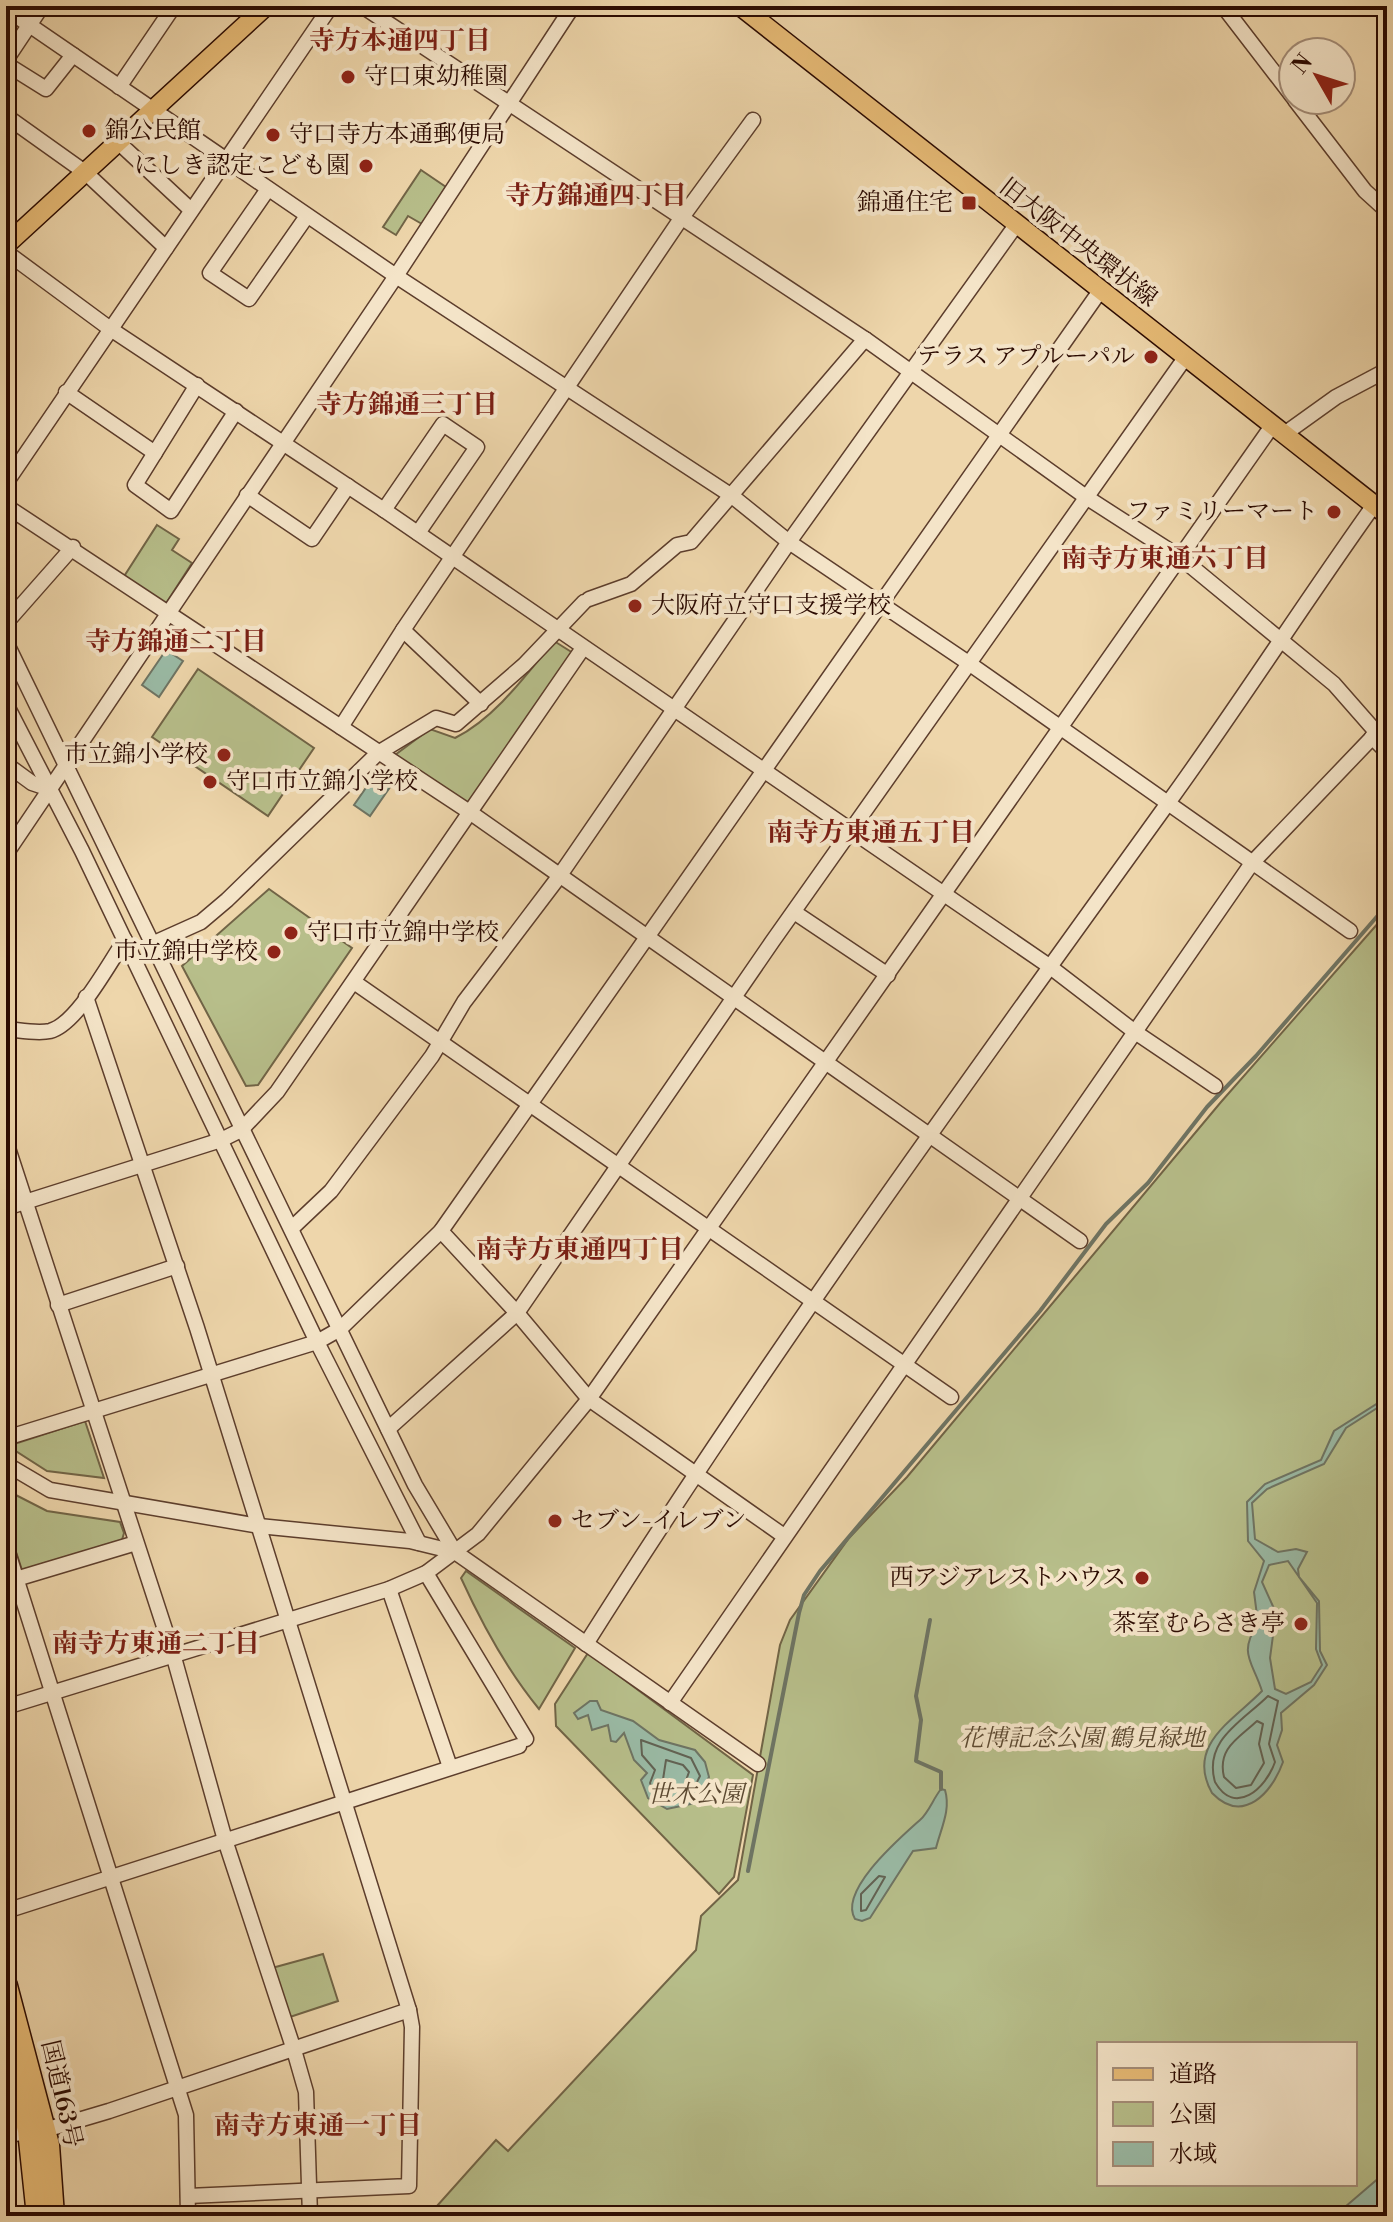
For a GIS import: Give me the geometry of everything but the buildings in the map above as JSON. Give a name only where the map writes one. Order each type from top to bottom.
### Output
[{"type":"highway","name":"国道163号","points":[[6,1986],[53,2216]]},
{"type":"highway","name":"国道163号","points":[[6,2039],[37,2130],[38,2216]]},
{"type":"main road","points":[[6,245],[266,6]]},
{"type":"main road","name":"旧大阪中央環状線","points":[[740,6],[1380,510]]},
{"type":"street","points":[[42,6],[6,62],[46,89],[73,55]]},
{"type":"street","points":[[119,87],[174,6]]},
{"type":"street","points":[[7,479],[331,6]]},
{"type":"street","points":[[362,6],[509,102],[680,220],[865,339],[1086,497],[1181,558],[1282,638],[1334,684],[1379,731],[1387,752]]},
{"type":"street","points":[[6,854],[396,276],[573,6]]},
{"type":"street","points":[[1223,6],[1277,77]]},
{"type":"street","points":[[6,9],[396,276],[732,496],[789,542],[970,664],[1350,931]]},
{"type":"street","points":[[6,116],[86,173],[166,248]]},
{"type":"street","points":[[1307,116],[1365,191],[1387,211]]},
{"type":"street","points":[[341,727],[680,220],[753,120]]},
{"type":"street","points":[[118,142],[191,210]]},
{"type":"street","points":[[268,189],[210,273],[249,299],[307,216]]},
{"type":"street","points":[[292,1228],[331,1191],[442,1043],[464,1002],[558,878],[789,542],[1016,225]]},
{"type":"street","points":[[6,252],[109,328],[384,510],[853,830],[1215,1086]]},
{"type":"street","points":[[6,1438],[317,1342],[340,1329],[441,1231],[879,602],[1100,291]]},
{"type":"street","points":[[152,944],[201,922],[378,753],[436,718],[456,724],[481,704],[587,600],[631,584],[677,545],[691,542],[865,339]]},
{"type":"street","points":[[388,1429],[517,1313],[733,999],[1185,358]]},
{"type":"street","points":[[6,1707],[389,1589],[426,1573],[478,1534],[589,1399],[823,1061],[945,895],[1181,558],[1277,430],[1387,370]]},
{"type":"street","points":[[197,385],[135,485],[171,511],[236,411]]},
{"type":"street","points":[[66,392],[155,453]]},
{"type":"street","points":[[384,510],[443,424],[477,447],[418,533]]},
{"type":"street","points":[[247,495],[312,539],[348,486]]},
{"type":"street","points":[[6,506],[73,547],[471,813],[558,878],[648,936],[733,999],[1080,1241]]},
{"type":"street","points":[[586,1644],[693,1474],[930,1135],[1282,638],[1380,510]]},
{"type":"street","points":[[6,623],[73,547]]},
{"type":"street","points":[[403,630],[481,704]]},
{"type":"street","points":[[6,642],[241,1130],[439,1529],[455,1552],[758,1764]]},
{"type":"street","points":[[6,1208],[143,1166],[221,1140],[241,1130],[277,1092],[583,648]]},
{"type":"street","points":[[6,704],[125,940],[317,1342],[419,1543]]},
{"type":"street","points":[[670,1703],[1252,863],[1379,731]]},
{"type":"street","points":[[6,764],[32,783],[50,789]]},
{"type":"street","points":[[794,912],[888,975]]},
{"type":"street","points":[[6,1029],[48,1032],[68,1018],[125,940]]},
{"type":"street","points":[[354,982],[951,1397]]},
{"type":"street","points":[[86,997],[177,1266],[290,1618],[412,2027],[409,2186],[188,2196]]},
{"type":"street","points":[[6,1142],[173,1654],[225,1840],[306,2092],[310,2216]]},
{"type":"street","points":[[441,1231],[517,1313],[589,1399],[784,1536]]},
{"type":"street","points":[[58,1305],[177,1266]]},
{"type":"street","points":[[6,1464],[50,1490],[125,1505],[259,1526],[419,1543],[455,1552]]},
{"type":"street","points":[[11,1580],[136,1543]]},
{"type":"street","points":[[6,1546],[11,1580],[52,1692],[108,1877],[186,2115],[188,2216]]},
{"type":"street","points":[[6,1911],[523,1743],[426,1573]]},
{"type":"street","points":[[389,1589],[450,1767]]},
{"type":"street","points":[[6,2135],[37,2130],[294,2050],[409,2010]]},
{"type":"green space","points":[[421,170],[446,187],[422,224],[408,216],[396,235],[383,227]]},
{"type":"green space","points":[[157,525],[179,539],[172,550],[192,563],[165,605],[123,578]]},
{"type":"green space","points":[[554,641],[573,653],[468,803],[395,755],[430,729],[455,738],[470,729],[509,695]]},
{"type":"green space","points":[[198,669],[314,748],[268,816],[152,737]]},
{"type":"green space","points":[[269,889],[352,948],[258,1085],[246,1086],[182,966]]},
{"type":"green space","name":"花博記念公園 鶴見緑地","points":[[1387,913],[1387,2216],[428,2216],[496,2140],[508,2151],[696,1950],[701,1916],[738,1880],[780,1645],[790,1620],[849,1538],[907,1477],[1221,1102]]},
{"type":"green space","points":[[85,1421],[104,1478],[47,1471],[8,1446]]},
{"type":"green space","points":[[6,1490],[47,1511],[120,1522],[124,1533],[122,1540],[22,1570],[6,1522]]},
{"type":"green space","points":[[466,1571],[575,1648],[539,1709],[486,1629],[461,1578]]},
{"type":"green space","name":"世木公園","points":[[588,1653],[753,1775],[734,1877],[719,1894],[556,1726],[555,1704]]},
{"type":"green space","points":[[323,1954],[338,2001],[287,2018],[272,1968]]},
{"type":"water","points":[[166,650],[183,661],[159,697],[142,685]]},
{"type":"water","points":[[379,769],[395,780],[370,816],[354,805]]},
{"type":"water","points":[[1387,1389],[1385,1403],[1346,1428],[1324,1464],[1267,1489],[1252,1503],[1255,1539],[1278,1552],[1296,1549],[1307,1552],[1298,1569],[1299,1577],[1319,1601],[1320,1651],[1327,1665],[1314,1685],[1281,1713],[1282,1730],[1277,1745],[1283,1762],[1272,1784],[1255,1801],[1235,1806],[1212,1793],[1205,1776],[1204,1761],[1216,1735],[1262,1691],[1248,1650],[1258,1623],[1254,1592],[1264,1561],[1248,1541],[1247,1502],[1265,1484],[1321,1460],[1334,1431],[1381,1401]],"holes":[[[1288,1561],[1317,1603],[1316,1649],[1322,1665],[1311,1682],[1286,1694],[1275,1689],[1270,1658],[1276,1613],[1262,1582],[1269,1565]]]},
{"type":"water","points":[[590,1701],[597,1701],[601,1710],[633,1721],[659,1740],[695,1750],[705,1762],[709,1777],[695,1803],[667,1809],[648,1798],[641,1780],[647,1773],[634,1760],[624,1733],[616,1742],[611,1741],[608,1725],[592,1730],[588,1715],[578,1719],[574,1713]]},
{"type":"water","points":[[941,1789],[945,1790],[947,1805],[936,1848],[913,1851],[870,1918],[862,1921],[855,1919],[852,1907],[863,1880],[886,1852],[923,1817]]},
{"type":"water","points":[[1387,2171],[1387,2216],[1333,2216],[1338,2213]]},
{"type":"waterway","points":[[748,1871],[804,1595],[820,1571],[1040,1311],[1106,1224],[1148,1183],[1207,1107],[1256,1056],[1387,905]]},
{"type":"waterway","points":[[930,1620],[916,1696],[921,1720],[916,1761],[941,1772],[941,1789]]},
{"type":"place","name":"守口東幼稚園","points":[[348,77]]},
{"type":"place","name":"錦公民館","points":[[89,131]]},
{"type":"place","name":"守口寺方本通郵便局","points":[[273,135]]},
{"type":"place","name":"にしき認定こども園","points":[[366,166]]},
{"type":"place","name":"錦通住宅","points":[[969,203]]},
{"type":"place","name":"テラス アプルーパル","points":[[1151,357]]},
{"type":"place","name":"ファミリーマート","points":[[1334,512]]},
{"type":"place","name":"大阪府立守口支援学校","points":[[635,606]]},
{"type":"place","name":"市立錦小学校","points":[[224,755]]},
{"type":"place","name":"守口市立錦小学校","points":[[210,782]]},
{"type":"place","name":"守口市立錦中学校","points":[[291,933]]},
{"type":"place","name":"市立錦中学校","points":[[274,952]]},
{"type":"place","name":"セブン-イレブン","points":[[555,1521]]},
{"type":"place","name":"西アジアレストハウス","points":[[1142,1578]]},
{"type":"place","name":"茶室 むらさき亭","points":[[1301,1624]]},
{"type":"district","name":"寺方本通四丁目","points":[[400,41]]},
{"type":"district","name":"寺方錦通四丁目","points":[[596,196]]},
{"type":"district","name":"寺方錦通三丁目","points":[[407,405]]},
{"type":"district","name":"南寺方東通六丁目","points":[[1165,559]]},
{"type":"district","name":"寺方錦通二丁目","points":[[176,642]]},
{"type":"district","name":"南寺方東通五丁目","points":[[871,833]]},
{"type":"district","name":"南寺方東通四丁目","points":[[580,1250]]},
{"type":"district","name":"南寺方東通二丁目","points":[[156,1644]]},
{"type":"district","name":"南寺方東通一丁目","points":[[318,2126]]}]
